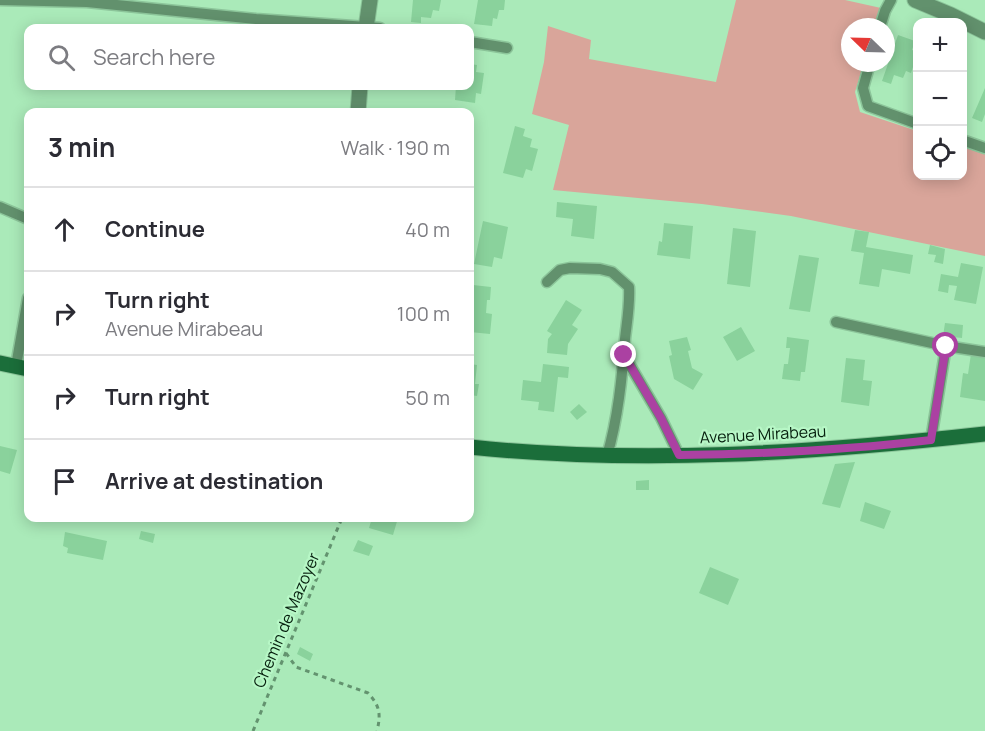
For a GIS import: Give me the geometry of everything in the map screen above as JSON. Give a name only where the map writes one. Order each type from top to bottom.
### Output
[{"type":"main road","points":[[0,363],[22,367]]},
{"type":"main road","name":"Avenue Mirabeau","points":[[474,447],[561,455],[679,455],[792,452],[985,434]]},
{"type":"street","points":[[370,0],[371,24]]},
{"type":"street","points":[[915,0],[985,32]]},
{"type":"street","points":[[358,108],[360,90]]},
{"type":"lane","points":[[0,0],[87,2],[314,24]]},
{"type":"lane","points":[[883,18],[891,0]]},
{"type":"lane","points":[[474,43],[507,48]]},
{"type":"lane","points":[[867,72],[862,88],[868,106],[913,122]]},
{"type":"lane","points":[[967,141],[985,148]]},
{"type":"lane","points":[[0,207],[24,217]]},
{"type":"lane","points":[[547,282],[560,270],[570,268],[612,272],[629,287],[630,302],[624,355],[614,430],[608,456]]},
{"type":"lane","points":[[836,322],[946,346],[985,351]]},
{"type":"lane","points":[[22,367],[24,344]]},
{"type":"lane","points":[[931,440],[946,346]]},
{"type":"lane","points":[[624,355],[661,418],[679,455]]},
{"type":"path","name":"Chemin de Mazoyer","points":[[253,731],[340,522]]},
{"type":"path","points":[[286,652],[296,668],[368,693],[381,712],[377,731]]},
{"type":"shaded area","points":[[736,0],[845,0],[881,8],[878,18],[841,18],[841,72],[861,72],[855,92],[860,112],[913,130],[913,180],[967,180],[967,147],[985,153],[985,256],[791,216],[702,204],[553,190],[569,125],[532,114],[544,62],[548,26],[591,40],[589,59],[716,82]]},
{"type":"building","points":[[413,0],[441,0],[439,11],[433,10],[431,18],[421,17],[421,23],[411,22]]},
{"type":"building","points":[[478,0],[505,0],[504,10],[499,10],[497,19],[493,18],[492,26],[474,24]]},
{"type":"building","points":[[898,35],[913,40],[913,67],[911,73],[906,71],[903,78],[894,75],[891,84],[882,81],[885,72],[895,72],[895,44]]},
{"type":"building","points":[[474,65],[477,65],[476,72],[484,73],[481,94],[476,93],[475,103],[455,100],[456,90],[474,90]]},
{"type":"building","points":[[985,88],[985,114],[982,122],[972,118]]},
{"type":"building","points":[[515,126],[525,129],[523,136],[532,139],[530,147],[538,149],[532,171],[526,169],[523,178],[503,173]]},
{"type":"building","points":[[557,202],[597,206],[594,239],[571,236],[573,219],[556,217]]},
{"type":"building","points":[[483,221],[508,227],[502,259],[494,257],[492,267],[474,264]]},
{"type":"building","points":[[664,223],[693,226],[690,259],[657,255],[659,241],[662,242]]},
{"type":"building","points":[[733,228],[756,231],[750,287],[727,284]]},
{"type":"building","points":[[855,230],[869,232],[866,247],[913,255],[910,274],[882,269],[879,287],[859,284],[864,253],[851,251]]},
{"type":"building","points":[[930,245],[945,249],[943,264],[934,262],[936,255],[928,254]]},
{"type":"building","points":[[799,255],[819,258],[810,312],[789,309]]},
{"type":"building","points":[[961,263],[983,267],[976,304],[954,300],[957,286],[949,285],[948,293],[938,291],[941,274],[958,277]]},
{"type":"building","points":[[474,285],[491,287],[486,313],[492,314],[490,334],[474,332]]},
{"type":"building","points":[[566,300],[582,310],[572,325],[578,329],[568,344],[567,355],[547,353],[548,339],[552,334],[547,331]]},
{"type":"building","points":[[945,323],[963,325],[962,338],[943,336]]},
{"type":"building","points":[[741,327],[755,351],[737,361],[723,337]]},
{"type":"building","points":[[687,337],[691,350],[688,351],[692,368],[703,374],[693,390],[674,379],[669,356],[672,355],[669,341]]},
{"type":"building","points":[[787,337],[809,340],[805,372],[801,372],[800,381],[782,379],[784,364],[788,364],[790,348],[786,348]]},
{"type":"building","points":[[971,354],[985,356],[985,401],[960,397],[963,373],[968,374]]},
{"type":"building","points":[[846,358],[865,360],[863,380],[872,381],[869,406],[841,402]]},
{"type":"building","points":[[543,364],[569,367],[568,378],[558,377],[554,412],[538,410],[539,402],[521,400],[523,380],[541,382]]},
{"type":"building","points":[[474,365],[477,365],[475,384],[479,384],[477,396],[474,396]]},
{"type":"building","points":[[579,404],[587,412],[577,420],[570,412]]},
{"type":"building","points":[[0,446],[17,450],[10,474],[0,471]]},
{"type":"building","points":[[855,462],[840,508],[822,504],[835,464]]},
{"type":"building","points":[[649,480],[649,490],[636,490],[636,481]]},
{"type":"building","points":[[865,502],[891,511],[884,529],[860,521]]},
{"type":"building","points":[[371,522],[397,522],[393,535],[369,528]]},
{"type":"building","points":[[141,531],[155,534],[153,543],[139,539]]},
{"type":"building","points":[[65,532],[107,541],[103,560],[67,553],[68,548],[63,546]]},
{"type":"building","points":[[358,540],[373,546],[369,556],[353,551]]},
{"type":"building","points":[[710,567],[739,579],[728,605],[699,593]]},
{"type":"building","points":[[300,647],[313,654],[310,661],[297,654]]},
{"type":"route","points":[[624,355],[661,418],[679,455],[727,455],[931,440],[946,346]]}]
